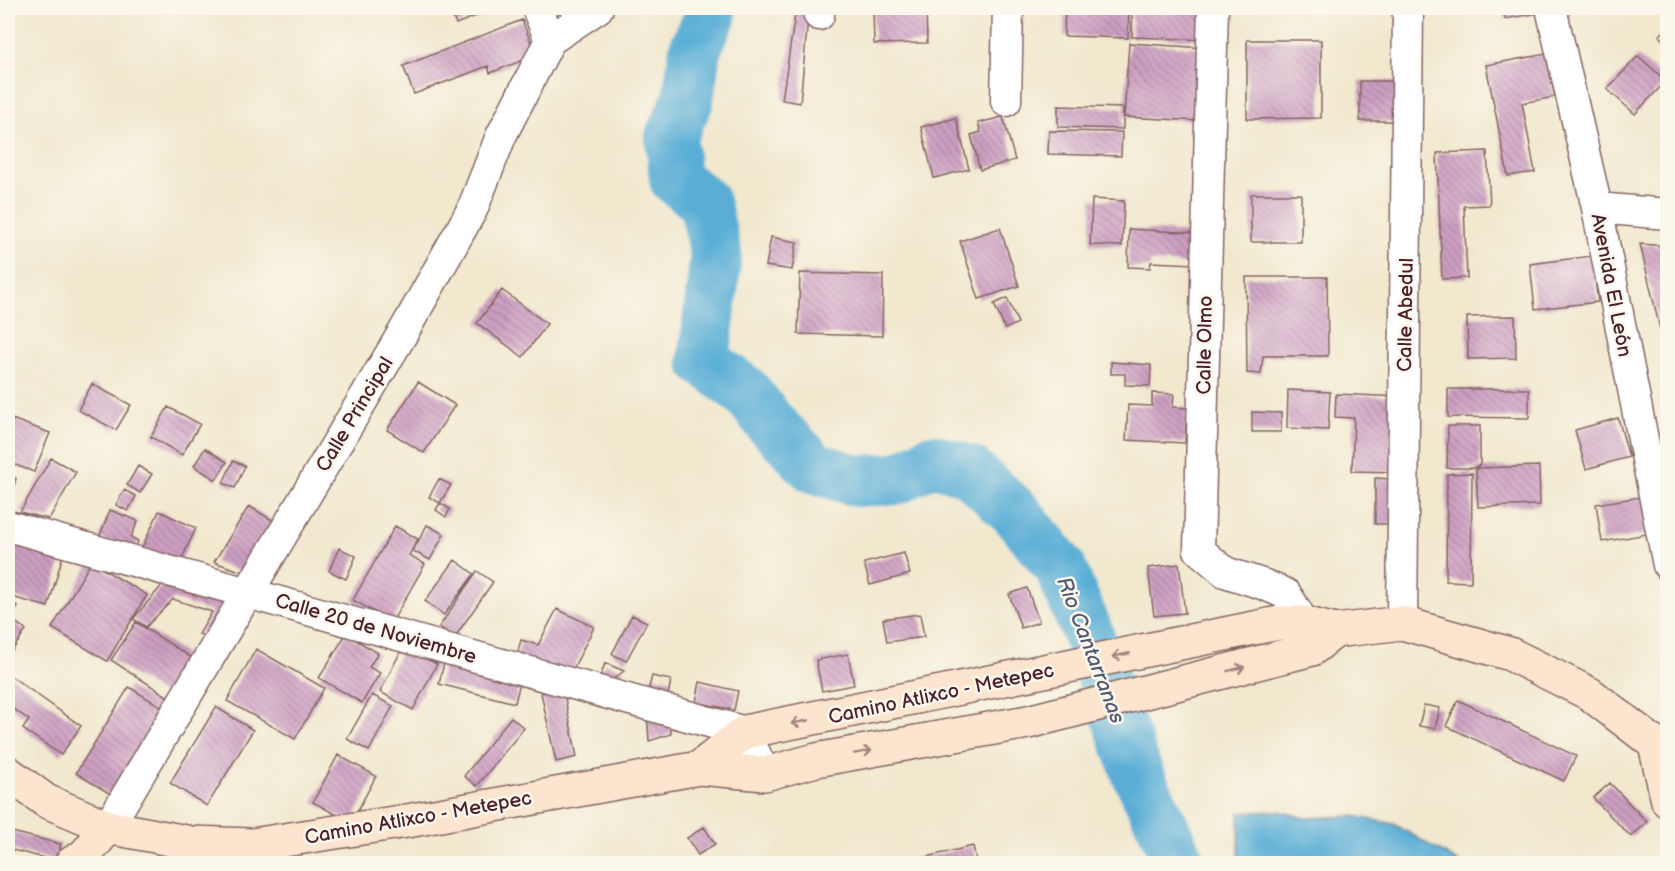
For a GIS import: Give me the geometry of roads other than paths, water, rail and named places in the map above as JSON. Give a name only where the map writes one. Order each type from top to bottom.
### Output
[{"type":"main road","name":"Camino Atlixco - Metepec","points":[[699,768],[745,732],[1279,623],[1317,634]]},
{"type":"main road","name":"Camino Atlixco - Metepec","points":[[8,773],[46,801],[108,827],[260,854],[407,821],[699,768],[765,774],[816,760],[1028,722],[1180,683],[1317,634],[1402,623],[1510,654],[1590,694],[1661,749],[1668,801]]},
{"type":"main road","points":[[71,864],[85,855],[108,827]]},
{"type":"street","points":[[537,8],[550,40]]},
{"type":"street","name":"Calle Principal","points":[[108,827],[404,331],[472,210],[501,136],[550,40],[598,8]]},
{"type":"street","points":[[1006,101],[1008,8]]},
{"type":"street","name":"Calle Olmo","points":[[1213,8],[1199,550],[1225,572],[1286,594],[1317,634]]},
{"type":"street","name":"Calle Abedul","points":[[1402,623],[1408,8]]},
{"type":"street","name":"Avenida El León","points":[[1551,8],[1597,208],[1668,565]]},
{"type":"street","points":[[1597,208],[1668,214]]},
{"type":"street","name":"Calle 20 de Noviembre","points":[[8,525],[745,732]]},
{"type":"street","points":[[745,732],[765,774]]},
{"type":"water","points":[[1278,811],[1306,818],[1353,816],[1394,824],[1460,863],[1239,863],[1239,813]]},
{"type":"waterway","name":"Rio Cantarranas","points":[[709,8],[710,17],[695,49],[688,100],[671,136],[675,179],[704,202],[716,254],[704,361],[746,392],[771,424],[813,467],[857,481],[897,479],[932,460],[969,471],[1015,512],[1060,567],[1086,629],[1138,775],[1181,864]]}]
